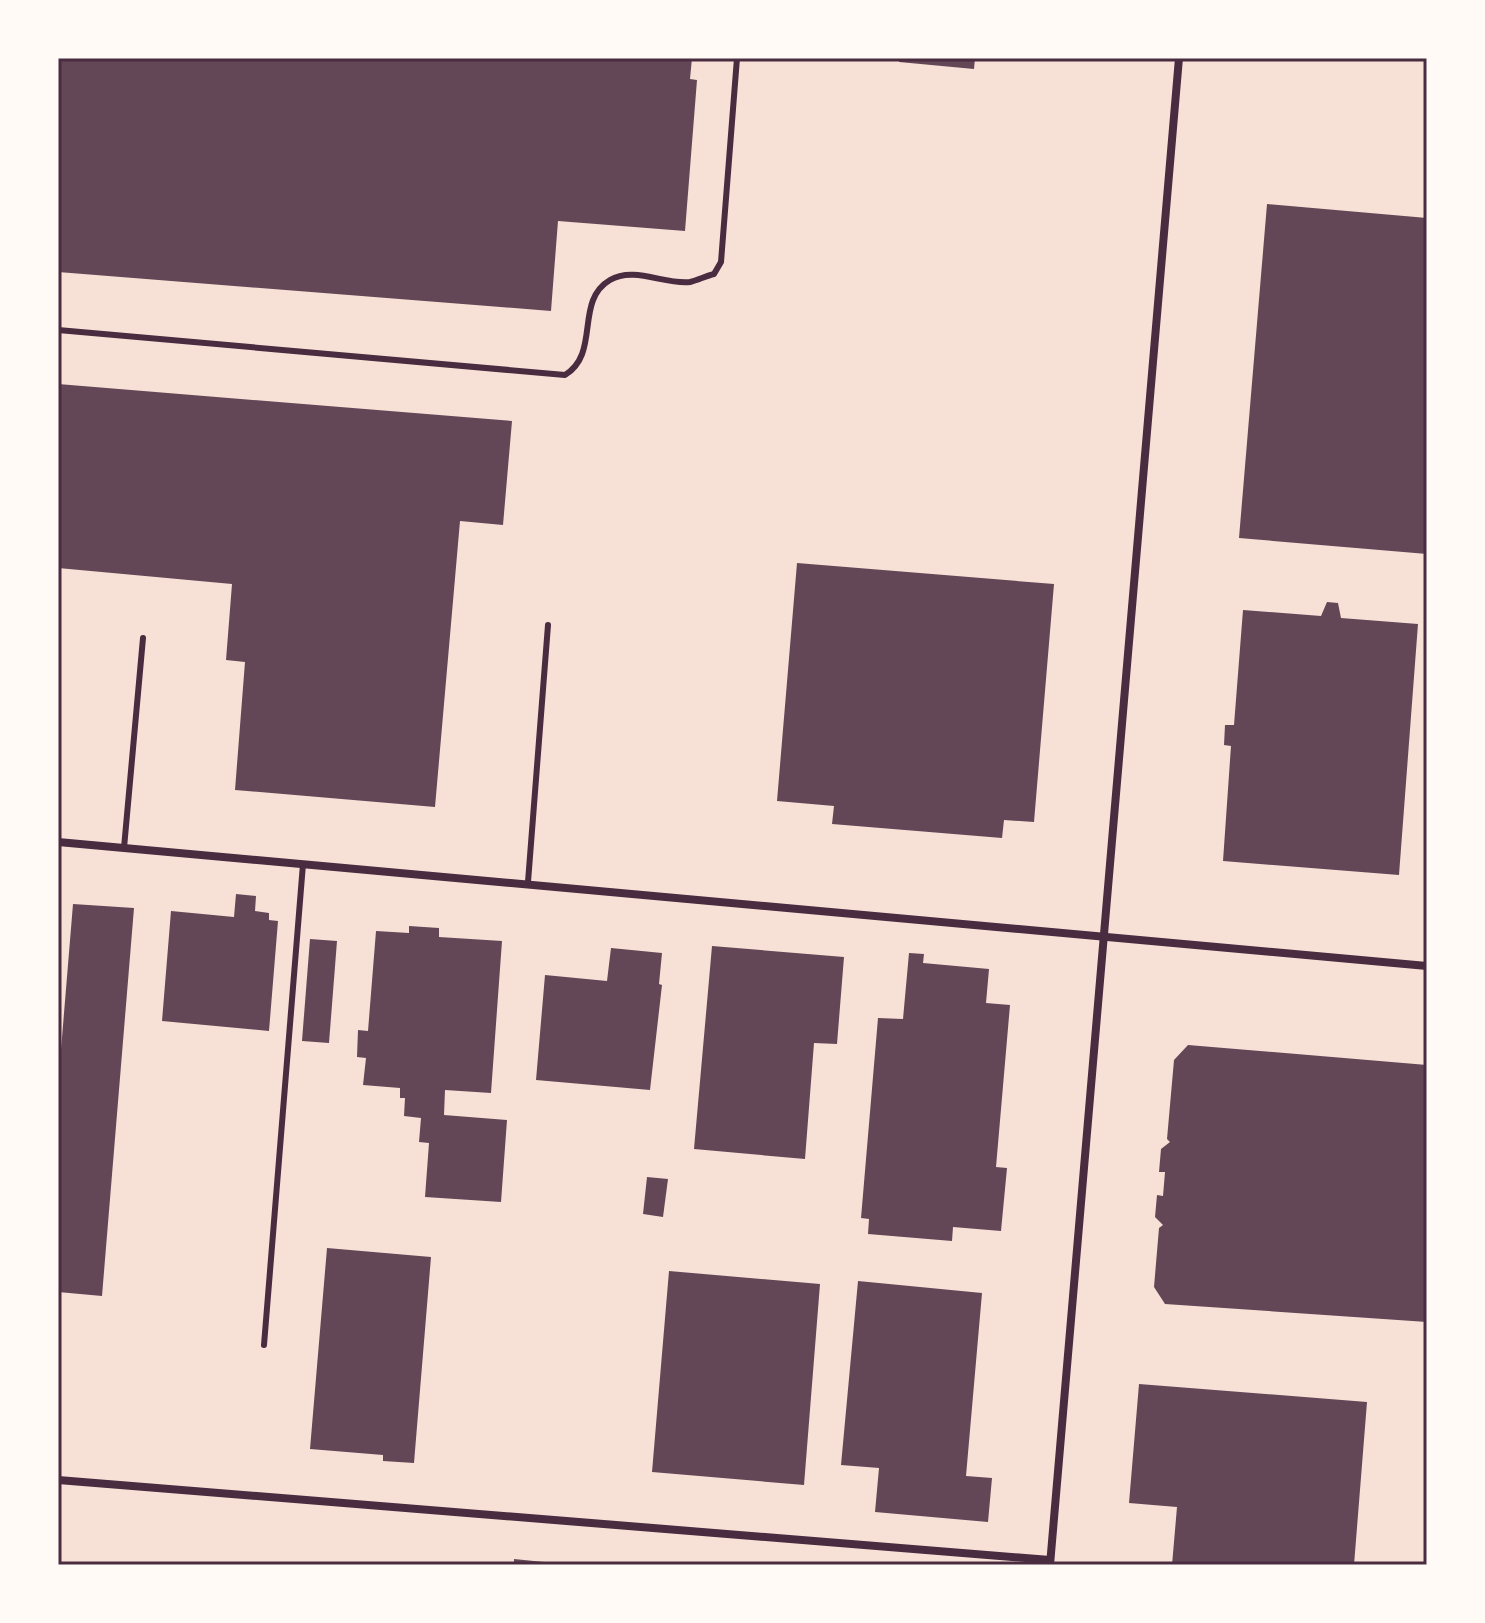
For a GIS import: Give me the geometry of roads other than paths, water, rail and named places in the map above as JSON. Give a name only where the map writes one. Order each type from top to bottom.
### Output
[{"type":"street","points":[[58,1480],[1050,1563],[1179,58]]},
{"type":"street","points":[[58,842],[528,882],[1427,966]]},
{"type":"lane","points":[[58,330],[565,375],[578,367],[586,351],[592,303],[598,289],[625,275],[689,282],[714,274],[721,262],[737,58]]},
{"type":"lane","points":[[528,882],[548,625]]},
{"type":"lane","points":[[124,848],[143,638]]},
{"type":"lane","points":[[264,1345],[303,864]]}]
